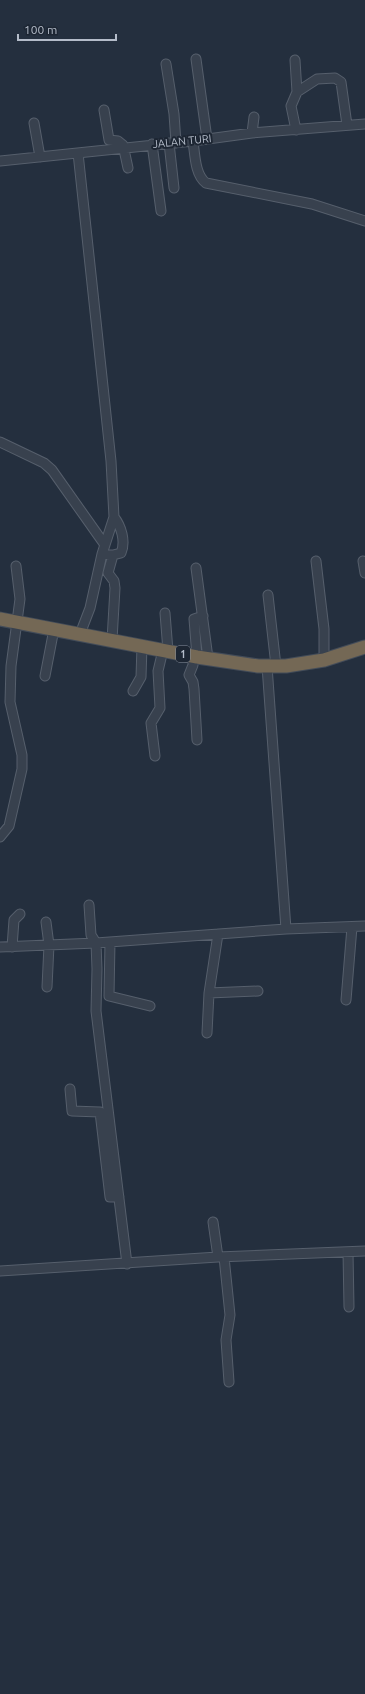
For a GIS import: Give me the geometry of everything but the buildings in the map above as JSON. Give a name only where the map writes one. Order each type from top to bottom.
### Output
[{"type":"highway","name":"1","points":[[0,619],[200,657],[272,666],[324,660],[365,647]]},
{"type":"street","points":[[196,59],[208,139]]},
{"type":"street","points":[[295,60],[297,92],[291,106],[296,130]]},
{"type":"street","points":[[166,64],[174,114],[174,188]]},
{"type":"street","points":[[297,92],[317,79],[335,78],[340,82],[347,125]]},
{"type":"street","points":[[104,110],[109,140],[122,142],[125,148],[128,168]]},
{"type":"street","points":[[252,133],[254,117]]},
{"type":"street","points":[[34,123],[40,157]]},
{"type":"street","name":"JALAN TURI","points":[[0,161],[152,144],[193,141],[252,133],[365,124]]},
{"type":"street","points":[[193,141],[198,172],[202,180],[206,183],[312,204],[365,221]]},
{"type":"street","points":[[152,144],[161,211]]},
{"type":"street","points":[[78,153],[111,461],[114,517],[106,545],[108,572],[114,581],[115,588],[112,640]]},
{"type":"street","points":[[0,442],[44,463],[52,470],[106,545]]},
{"type":"street","points":[[107,555],[121,553],[121,528],[114,517]]},
{"type":"street","points":[[80,634],[107,555]]},
{"type":"street","points":[[316,561],[324,629],[324,660]]},
{"type":"street","points":[[363,561],[365,573]]},
{"type":"street","points":[[0,837],[9,826],[18,795],[22,769],[22,755],[10,702],[20,588],[16,566]]},
{"type":"street","points":[[196,568],[203,616],[196,617],[194,619],[200,657],[193,665],[189,676],[193,682],[197,740]]},
{"type":"street","points":[[268,595],[286,929]]},
{"type":"street","points":[[155,756],[151,723],[160,708],[158,671],[166,651],[166,613]]},
{"type":"street","points":[[45,676],[54,629]]},
{"type":"street","points":[[134,691],[141,677],[142,646]]},
{"type":"street","points":[[89,905],[91,936],[96,943],[96,1011],[118,1197],[128,1264]]},
{"type":"street","points":[[12,947],[14,920],[20,914]]},
{"type":"street","points":[[46,922],[49,945],[47,987]]},
{"type":"street","points":[[0,947],[96,943],[286,929],[365,926]]},
{"type":"street","points":[[346,1000],[352,927]]},
{"type":"street","points":[[207,1033],[209,993],[218,934]]},
{"type":"street","points":[[110,942],[109,996],[150,1006]]},
{"type":"street","points":[[209,993],[258,991]]},
{"type":"street","points":[[70,1089],[72,1111],[100,1112],[110,1198],[118,1197]]},
{"type":"street","points":[[213,1222],[221,1257],[228,1329],[229,1382]]},
{"type":"street","points":[[0,1272],[221,1257],[365,1251]]},
{"type":"street","points":[[348,1252],[349,1307]]}]
